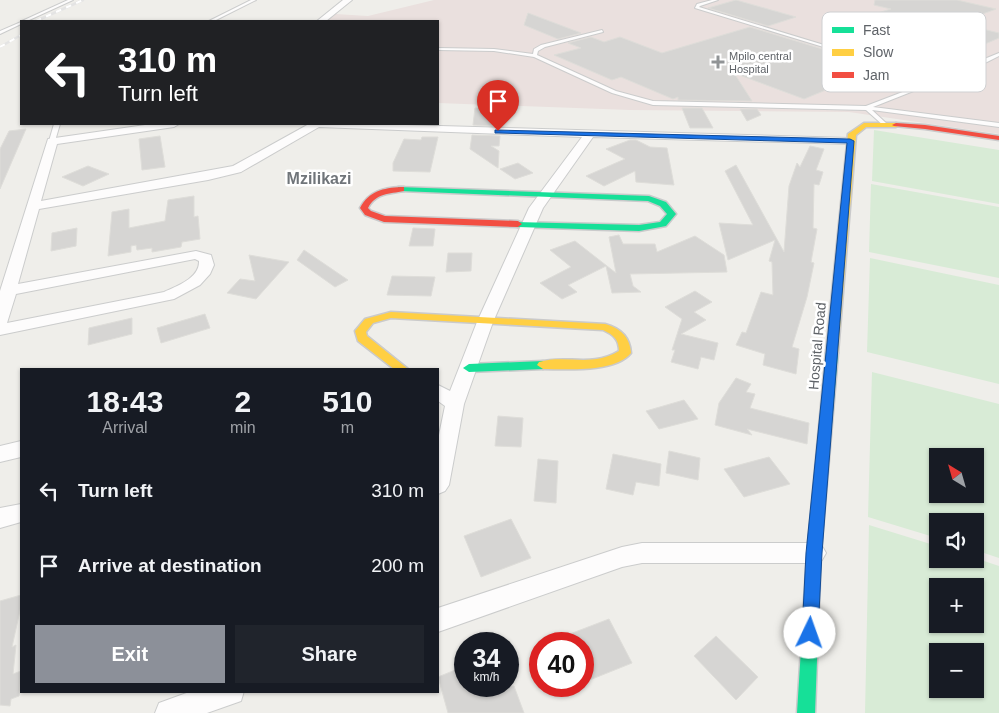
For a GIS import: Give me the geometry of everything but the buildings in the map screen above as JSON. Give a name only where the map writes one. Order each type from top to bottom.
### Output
[{"type":"street","points":[[322,20],[348,0]]},
{"type":"street","points":[[344,125],[850,141],[852,134],[864,125],[884,124],[925,127],[999,138]]},
{"type":"street","points":[[0,321],[52,141],[167,125]]},
{"type":"street","points":[[33,206],[237,170],[315,125]]},
{"type":"street","points":[[439,480],[456,404],[484,322],[528,224],[543,196],[590,134]]},
{"type":"street","name":"Hospital Road","points":[[806,713],[814,553],[850,141]]},
{"type":"street","points":[[401,189],[649,199],[665,204],[670,208],[672,214],[670,220],[652,227],[528,224],[384,218],[368,213],[364,208],[370,197],[378,193],[401,189]]},
{"type":"street","points":[[0,330],[168,296],[190,286],[206,269],[207,262],[206,258],[202,256],[189,256],[8,291]]},
{"type":"street","points":[[401,368],[362,338],[360,331],[364,323],[376,317],[391,315],[484,322],[605,327],[614,330],[622,337],[626,345],[625,353],[617,359],[601,363],[469,368]]},
{"type":"street","points":[[439,393],[456,404]]},
{"type":"street","points":[[0,454],[20,450]]},
{"type":"street","points":[[0,518],[20,512]]},
{"type":"street","points":[[439,620],[642,553],[814,553]]},
{"type":"street","points":[[169,713],[226,693]]},
{"type":"lane","points":[[27,20],[71,0]]},
{"type":"lane","points":[[213,20],[254,0]]},
{"type":"lane","points":[[716,0],[698,4],[697,8],[822,45]]},
{"type":"lane","points":[[0,33],[20,23]]},
{"type":"lane","points":[[535,56],[536,50],[543,46],[602,31]]},
{"type":"lane","points":[[439,49],[494,50],[535,56],[614,92],[653,103],[867,108],[999,125]]},
{"type":"lane","points":[[986,61],[999,54]]},
{"type":"lane","points":[[867,108],[905,92]]},
{"type":"lane","points":[[867,108],[884,124]]},
{"type":"lane","points":[[52,141],[57,125]]},
{"type":"shaded area","name":"Mpilo central Hospital","points":[[434,0],[999,0],[999,134],[849,112],[630,110],[439,103],[439,20],[327,20],[335,14],[368,16]]},
{"type":"green space","points":[[874,130],[999,150],[999,204],[872,181]]},
{"type":"green space","points":[[871,184],[999,207],[999,278],[869,252]]},
{"type":"green space","points":[[870,258],[999,285],[999,384],[867,352]]},
{"type":"green space","points":[[872,372],[999,404],[999,558],[984,553],[984,513],[929,513],[929,536],[868,517]]},
{"type":"green space","points":[[869,525],[929,544],[929,568],[984,568],[984,561],[999,566],[999,713],[865,713]]},
{"type":"railway","points":[[38,20],[83,0]]},
{"type":"railway","points":[[0,47],[20,36]]},
{"type":"traffic: fast","points":[[401,189],[649,199],[663,204],[672,214],[663,224],[639,228],[518,224]]},
{"type":"traffic: fast","points":[[806,713],[814,553],[832,353]]},
{"type":"traffic: fast","points":[[469,368],[543,365]]},
{"type":"traffic: slow","points":[[832,353],[852,134],[864,125],[896,125]]},
{"type":"traffic: slow","points":[[401,368],[362,338],[360,331],[369,321],[391,315],[605,327],[614,331],[623,339],[625,353],[617,358],[597,364],[543,365]]},
{"type":"traffic: jam","points":[[896,125],[925,127],[999,138]]},
{"type":"traffic: jam","points":[[401,189],[389,190],[375,195],[370,198],[364,208],[368,213],[384,219],[518,224]]},
{"type":"place","name":"Mpilo central Hospital","points":[[718,62]]},
{"type":"district","name":"Mzilikazi","points":[[319,178]]},
{"type":"route","points":[[498,131],[850,141],[814,553],[810,633]]}]
